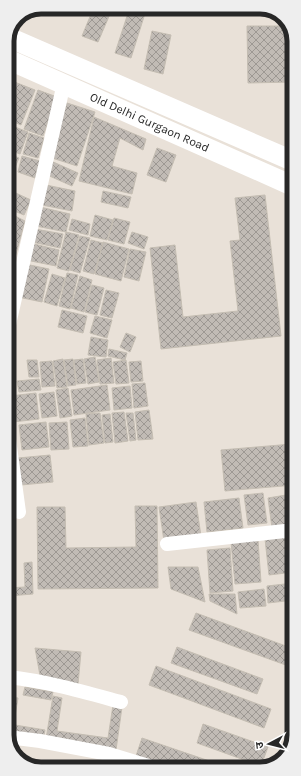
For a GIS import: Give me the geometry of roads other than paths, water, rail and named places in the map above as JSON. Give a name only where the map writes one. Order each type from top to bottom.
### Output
[{"type":"main road","name":"Old Delhi Gurgaon Road","points":[[14,40],[287,158]]},
{"type":"main road","name":"Old Delhi Gurgaon Road","points":[[14,62],[287,183]]},
{"type":"street","points":[[14,302],[64,84]]},
{"type":"street","points":[[14,270],[20,274]]},
{"type":"street","points":[[14,476],[19,512]]},
{"type":"street","points":[[167,544],[287,531]]},
{"type":"street","points":[[14,677],[67,688],[121,702]]},
{"type":"street","points":[[14,738],[109,754],[135,762]]}]
